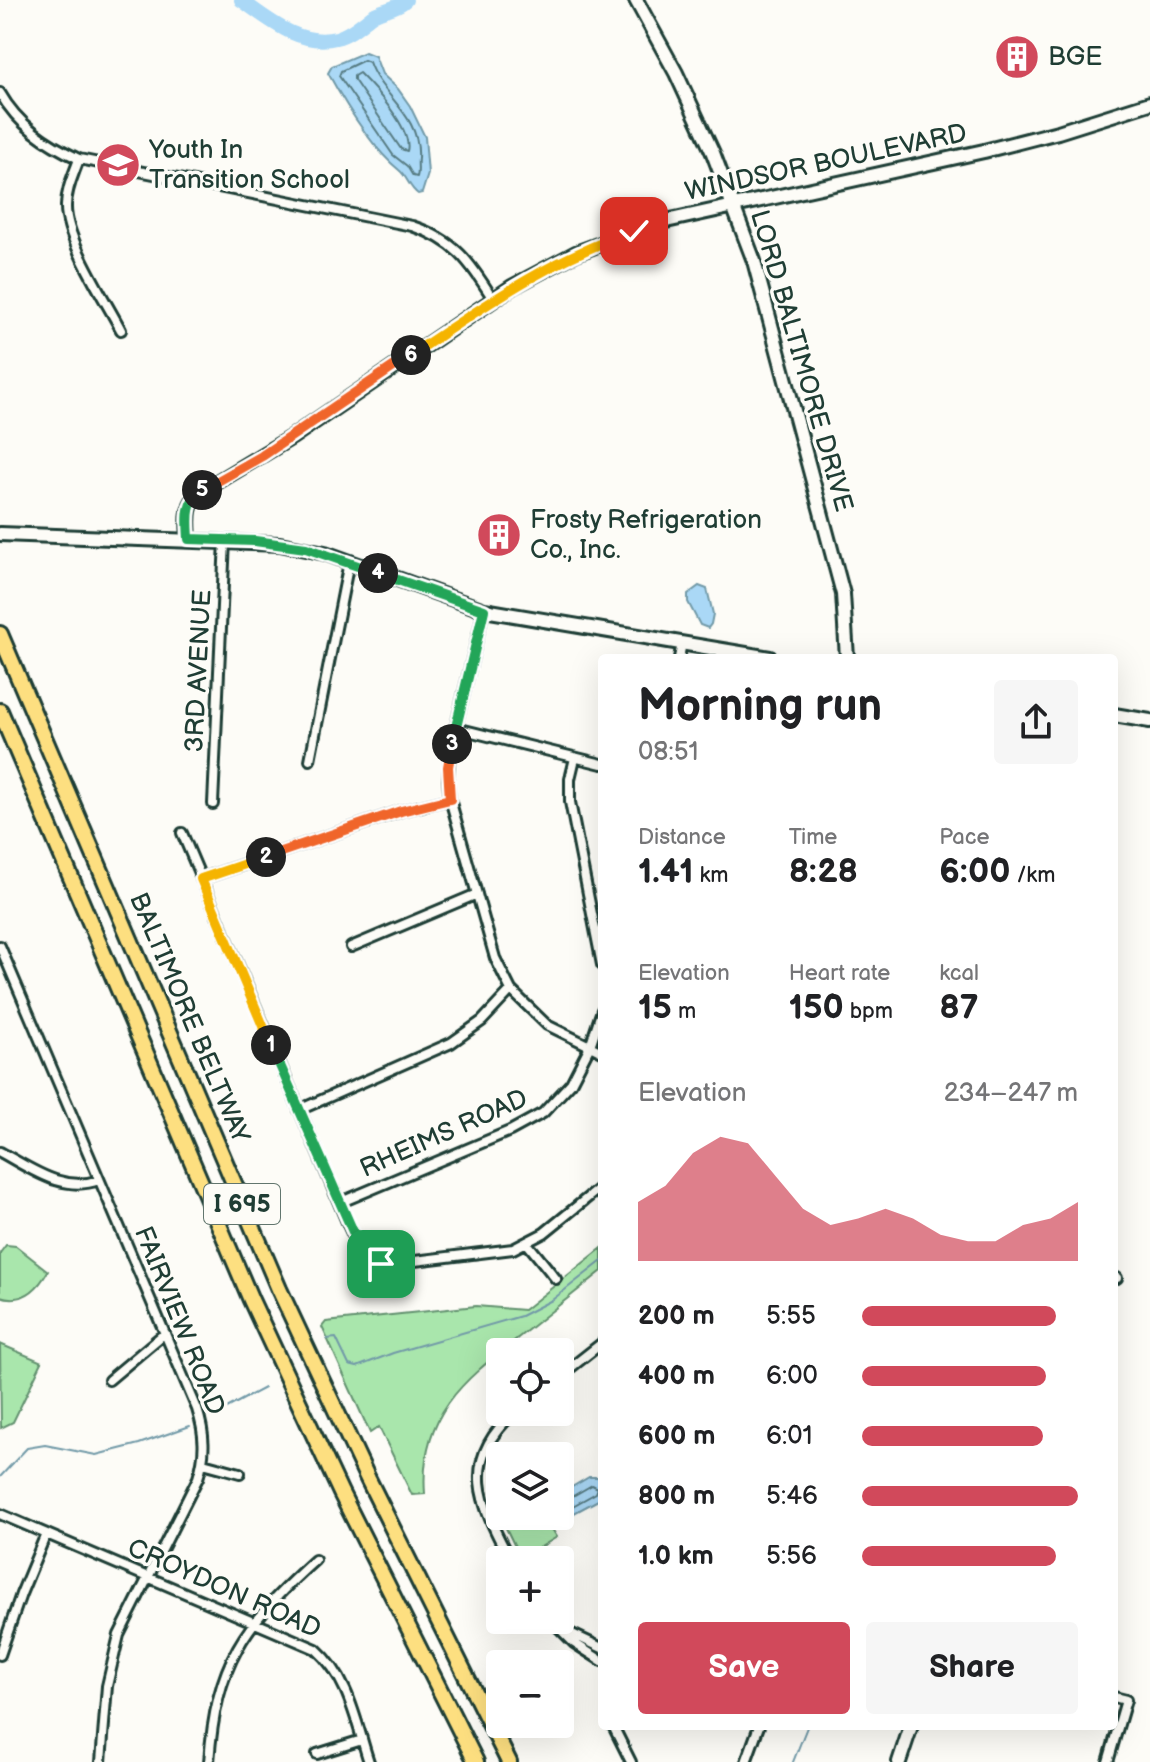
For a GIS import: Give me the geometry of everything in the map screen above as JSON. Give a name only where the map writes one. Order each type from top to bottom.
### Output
[{"type":"highway","name":"BALTIMORE BELTWAY","points":[[0,634],[290,1314],[395,1535],[509,1762]]},
{"type":"highway","name":"BALTIMORE BELTWAY","points":[[0,711],[251,1300],[347,1507],[476,1762]]},
{"type":"main road","name":"LORD BALTIMORE DRIVE","points":[[636,0],[692,106],[734,206],[768,307],[837,570],[846,614],[847,654]]},
{"type":"main road","name":"WINDSOR BOULEVARD","points":[[189,539],[188,510],[202,491],[292,437],[493,299],[554,264],[657,223],[984,151],[1150,103]]},
{"type":"main road","points":[[0,534],[225,540],[306,548],[484,610],[747,654]]},
{"type":"main road","points":[[1118,716],[1150,721]]},
{"type":"main road","points":[[899,1762],[910,1730]]},
{"type":"street","points":[[0,93],[15,115],[31,130],[79,159],[412,226],[441,237],[453,245],[477,273],[493,299]]},
{"type":"street","points":[[79,159],[67,194],[67,218],[76,244],[121,330]]},
{"type":"street","name":"3RD AVENUE","points":[[213,804],[225,540]]},
{"type":"street","points":[[310,760],[349,562]]},
{"type":"street","points":[[484,610],[448,767],[450,799],[495,958],[511,990],[547,1025],[598,1050]]},
{"type":"street","points":[[680,654],[682,643]]},
{"type":"street","points":[[456,728],[598,763]]},
{"type":"street","points":[[575,758],[570,802],[598,945]]},
{"type":"street","points":[[201,879],[401,811],[450,799]]},
{"type":"street","points":[[182,833],[339,1203],[361,1250],[372,1261],[381,1264],[487,1254],[527,1243],[598,1189]]},
{"type":"street","points":[[351,947],[477,894]]},
{"type":"street","name":"FAIRVIEW ROAD","points":[[1,950],[165,1333],[205,1439],[198,1478],[119,1635],[109,1670],[101,1762]]},
{"type":"street","points":[[299,1110],[451,1043],[482,1021],[511,990]]},
{"type":"street","name":"RHEIMS ROAD","points":[[339,1203],[527,1123],[559,1099],[571,1083],[598,1022]]},
{"type":"street","points":[[0,1152],[61,1183],[79,1185],[99,1180]]},
{"type":"street","points":[[527,1243],[556,1279]]},
{"type":"street","points":[[109,1380],[165,1333]]},
{"type":"street","points":[[574,1365],[598,1346]]},
{"type":"street","points":[[502,1426],[492,1437],[481,1463],[480,1478],[483,1505],[503,1546]]},
{"type":"street","points":[[203,1463],[240,1473]]},
{"type":"street","name":"CROYDON ROAD","points":[[0,1514],[300,1640],[328,1660],[344,1685],[369,1762]]},
{"type":"street","points":[[0,1655],[46,1534]]},
{"type":"street","points":[[209,1762],[213,1718],[222,1683],[236,1651],[254,1621],[315,1560]]},
{"type":"street","points":[[574,1633],[598,1646]]},
{"type":"street","points":[[565,1634],[598,1658]]},
{"type":"street","points":[[1118,1698],[1126,1700],[1118,1728]]},
{"type":"street","points":[[615,1730],[631,1762]]},
{"type":"street","points":[[746,1762],[758,1730]]},
{"type":"street","points":[[1108,1762],[1117,1730]]},
{"type":"street","points":[[317,1754],[362,1740]]},
{"type":"green space","points":[[6,1245],[16,1246],[48,1271],[40,1284],[16,1298],[0,1296],[0,1253]]},
{"type":"green space","points":[[598,1251],[598,1274],[518,1338],[486,1338],[486,1364],[463,1385],[437,1421],[425,1466],[425,1494],[412,1495],[379,1427],[370,1433],[322,1327],[326,1322],[476,1306],[524,1310]]},
{"type":"green space","points":[[0,1344],[42,1362],[13,1422],[1,1428]]},
{"type":"green space","points":[[507,1530],[553,1530],[557,1537],[542,1546],[515,1546]]},
{"type":"water","points":[[365,52],[375,56],[382,74],[410,106],[425,137],[428,174],[422,193],[415,191],[369,138],[328,73],[332,66]]},
{"type":"water","points":[[699,586],[707,589],[713,614],[708,628],[700,625],[688,602],[688,594]]},
{"type":"water","points":[[589,1477],[598,1477],[598,1500],[574,1513],[574,1486]]},
{"type":"waterway","points":[[241,0],[285,30],[323,40],[346,34],[373,15],[406,0]]},
{"type":"waterway","points":[[327,1339],[336,1338],[349,1365],[357,1367],[393,1353],[521,1316],[552,1300],[598,1264]]},
{"type":"waterway","points":[[212,1416],[264,1388]]},
{"type":"waterway","points":[[0,1477],[27,1448],[45,1445],[96,1455],[190,1426]]},
{"type":"waterway","points":[[793,1762],[806,1730]]},
{"type":"place","name":"BGE","points":[[1017,57]]},
{"type":"place","name":"Youth In Transition School","points":[[118,165]]},
{"type":"place","name":"Frosty Refrigeration Co., Inc.","points":[[499,535]]},
{"type":"route","points":[[381,1264],[372,1261],[361,1250],[339,1203],[201,879],[401,811],[450,799],[450,751],[484,610],[306,548],[255,541],[189,539],[188,510],[196,495],[292,437],[512,287],[576,253],[634,231]]}]
